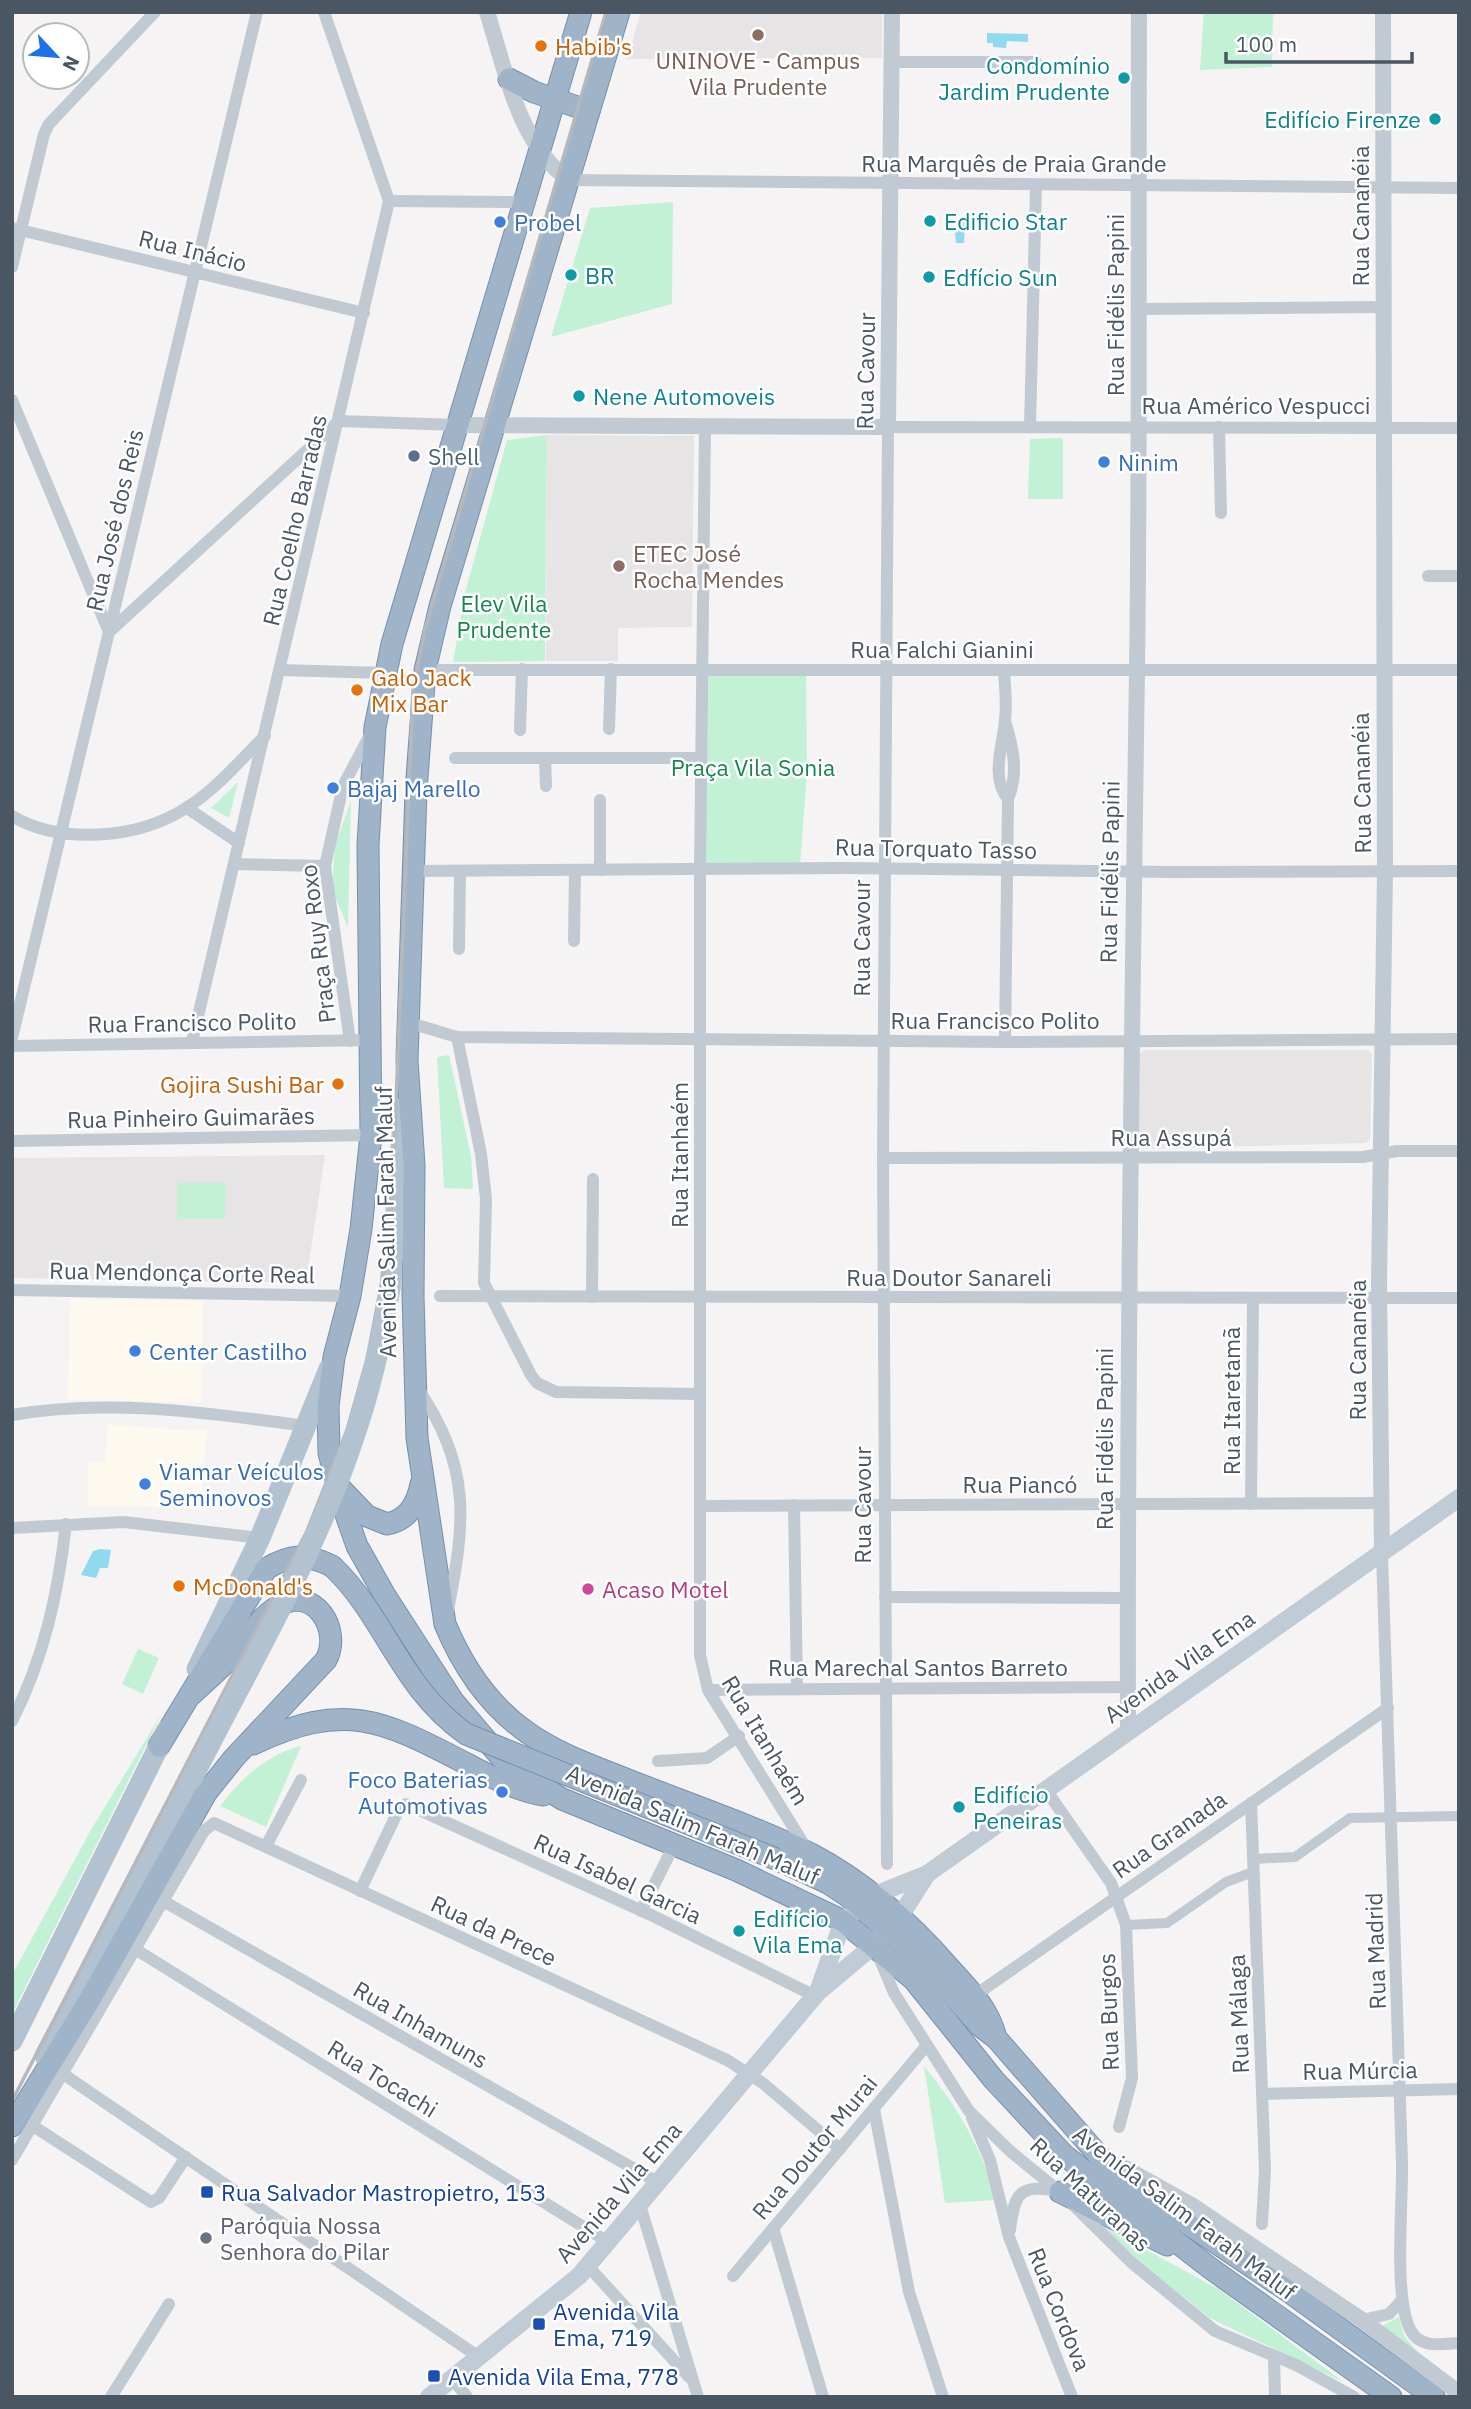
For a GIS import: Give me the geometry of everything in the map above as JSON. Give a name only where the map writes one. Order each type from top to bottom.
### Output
[{"type":"highway","name":"Avenida Salim Farah Maluf","points":[[581,12],[385,673],[374,727],[366,900],[372,1040],[371,1135],[365,1202],[350,1296],[334,1357],[328,1406],[329,1453],[357,1546],[384,1594],[453,1701],[505,1762],[562,1798],[802,1899],[843,1921],[887,1931],[934,1950],[990,2015],[996,2038],[1100,2157],[1167,2210],[1288,2291],[1434,2397]]},
{"type":"highway","name":"Avenida Salim Farah Maluf","points":[[619,12],[430,640],[425,670],[407,1023],[414,1165],[414,1383],[422,1480],[445,1624],[454,1647],[482,1690],[526,1732],[550,1747],[810,1854],[866,1901]]},
{"type":"highway","points":[[509,79],[555,100],[589,111]]},
{"type":"highway","points":[[338,1486],[367,1516],[387,1524],[405,1517],[417,1501],[422,1480]]},
{"type":"highway","points":[[159,1746],[192,1694],[240,1607],[266,1569],[291,1556],[304,1555],[332,1566],[348,1583],[416,1687],[447,1720],[466,1734],[776,1859],[866,1901],[887,1931],[925,1963],[979,2025],[996,2038]]},
{"type":"highway","points":[[19,2124],[194,1812],[220,1774],[326,1660],[332,1642],[327,1621],[320,1610],[302,1600],[279,1605],[192,1694]]},
{"type":"highway","points":[[243,1749],[308,1722],[328,1719],[369,1720],[411,1735],[513,1788],[562,1798]]},
{"type":"highway","name":"Avenida Salim Farah Maluf","points":[[887,1931],[914,1980],[994,2080],[1064,2155],[1187,2250],[1391,2397]]},
{"type":"highway","points":[[1060,2192],[1145,2236],[1187,2250]]},
{"type":"main road","points":[[19,2124],[327,1509],[368,1392],[390,1288],[407,1060]]},
{"type":"main road","points":[[12,2041],[260,1538],[334,1357]]},
{"type":"main road","name":"Avenida Vila Ema","points":[[816,1994],[843,1921],[866,1901],[927,1874],[1459,1498]]},
{"type":"main road","name":"Avenida Vila Ema","points":[[429,2397],[588,2266],[816,1994],[887,1931],[927,1874]]},
{"type":"street","points":[[12,267],[17,229],[49,124],[155,12]]},
{"type":"street","name":"Rua José dos Reis","points":[[12,1038],[257,12]]},
{"type":"street","points":[[324,12],[389,201],[524,202]]},
{"type":"street","points":[[487,12],[527,130],[540,152],[569,180]]},
{"type":"street","name":"Rua Cavour","points":[[887,1864],[883,1158],[892,12]]},
{"type":"street","name":"Rua Fidélis Papini","points":[[1128,1732],[1126,1505],[1132,872],[1137,670],[1139,12]]},
{"type":"street","name":"Rua Cananéia","points":[[1382,1553],[1379,1298],[1385,871],[1383,12]]},
{"type":"street","points":[[891,62],[1036,62]]},
{"type":"street","name":"Rua Marquês de Praia Grande","points":[[569,180],[1459,188]]},
{"type":"street","points":[[1030,427],[1036,184]]},
{"type":"street","name":"Rua Coelho Barradas","points":[[192,1042],[389,201]]},
{"type":"street","name":"Rua Inácio","points":[[17,229],[364,313]]},
{"type":"street","points":[[1138,309],[1383,307]]},
{"type":"street","points":[[13,404],[109,632],[338,421]]},
{"type":"street","name":"Rua Américo Vespucci","points":[[338,421],[458,425],[1459,428]]},
{"type":"street","name":"Rua Itanhaém","points":[[705,426],[700,869],[700,1655],[708,1690],[810,1854]]},
{"type":"street","points":[[1219,427],[1221,513]]},
{"type":"street","points":[[1428,576],[1459,576]]},
{"type":"street","points":[[520,730],[522,669]]},
{"type":"street","points":[[609,729],[611,669]]},
{"type":"street","points":[[280,670],[385,673]]},
{"type":"street","name":"Rua Falchi Gianini","points":[[425,670],[1459,670]]},
{"type":"street","points":[[1004,671],[1005,721],[1014,753],[1014,786],[1008,799],[1005,1042]]},
{"type":"street","name":"Praça Ruy Roxo","points":[[350,1041],[325,866],[343,786],[374,727]]},
{"type":"street","points":[[12,816],[37,828],[61,833],[132,829],[187,808],[265,735]]},
{"type":"street","points":[[455,758],[701,758]]},
{"type":"street","points":[[545,758],[546,786]]},
{"type":"street","points":[[600,800],[600,870]]},
{"type":"street","points":[[187,808],[239,844]]},
{"type":"street","points":[[235,864],[325,866]]},
{"type":"street","name":"Rua Torquato Tasso","points":[[414,871],[884,868],[1132,872],[1459,871]]},
{"type":"street","points":[[459,949],[460,871]]},
{"type":"street","points":[[574,941],[575,871]]},
{"type":"street","name":"Rua Francisco Polito","points":[[407,1023],[457,1037],[1005,1042],[1459,1040]]},
{"type":"street","points":[[457,1037],[481,1154],[486,1199],[484,1283],[531,1375],[546,1389],[569,1393],[700,1394]]},
{"type":"street","name":"Rua Francisco Polito","points":[[12,1046],[372,1040]]},
{"type":"street","name":"Rua Pinheiro Guimarães","points":[[12,1141],[371,1135]]},
{"type":"street","name":"Rua Assupá","points":[[883,1158],[1363,1157],[1383,1153],[1459,1151]]},
{"type":"street","points":[[592,1297],[593,1180]]},
{"type":"street","name":"Rua Mendonça Corte Real","points":[[12,1290],[350,1296]]},
{"type":"street","name":"Rua Doutor Sanareli","points":[[440,1296],[1459,1298]]},
{"type":"street","name":"Rua Itaretamã","points":[[1251,1504],[1253,1298]]},
{"type":"street","name":"Avenida Salim Farah Maluf","points":[[414,1383],[438,1419],[448,1440],[461,1501],[459,1549],[445,1624]]},
{"type":"street","points":[[12,1415],[50,1410],[135,1409],[306,1426]]},
{"type":"street","name":"Rua Piancó","points":[[701,1506],[1381,1503]]},
{"type":"street","points":[[794,1505],[797,1688]]},
{"type":"street","points":[[12,1528],[124,1522],[260,1538]]},
{"type":"street","points":[[12,1721],[27,1691],[51,1618],[59,1584],[66,1524]]},
{"type":"street","name":"Rua Madrid","points":[[1382,1553],[1400,2091],[1402,2300]]},
{"type":"street","points":[[885,1597],[1128,1598]]},
{"type":"street","name":"Rua Marechal Santos Barreto","points":[[708,1690],[1128,1687]]},
{"type":"street","name":"Rua Granada","points":[[974,1996],[1388,1708]]},
{"type":"street","points":[[658,1762],[707,1758],[739,1736]]},
{"type":"street","points":[[266,1846],[302,1780]]},
{"type":"street","name":"Rua Burgos","points":[[1046,1790],[1108,1879],[1117,1896],[1126,1925],[1132,2078],[1119,2126]]},
{"type":"street","name":"Rua Málaga","points":[[1251,1803],[1265,2170],[1262,2224]]},
{"type":"street","name":"Rua Isabel Garcia","points":[[360,1891],[402,1804],[641,1911],[816,1994]]},
{"type":"street","points":[[1126,1925],[1167,1923],[1253,1866],[1295,1857],[1350,1818],[1459,1816]]},
{"type":"street","name":"Rua da Prece","points":[[163,1901],[204,1830],[210,1824],[219,1824],[727,2060],[751,2074],[840,2149]]},
{"type":"street","points":[[641,1911],[674,1845]]},
{"type":"street","points":[[12,2160],[19,2124],[62,2074],[163,1901]]},
{"type":"street","name":"Rua Inhamuns","points":[[163,1901],[659,2183]]},
{"type":"street","name":"Rua Maturanas","points":[[887,1931],[894,1993],[969,2111],[1010,2151],[1060,2192],[1132,2263],[1191,2314],[1215,2331],[1274,2356],[1354,2397]]},
{"type":"street","name":"Rua Tocachi","points":[[135,1949],[608,2242]]},
{"type":"street","name":"Rua Doutor Murai","points":[[733,2276],[927,2045]]},
{"type":"street","points":[[62,2074],[479,2357]]},
{"type":"street","name":"Rua Múrcia","points":[[1262,2094],[1459,2089]]},
{"type":"street","points":[[874,2109],[909,2291],[943,2397]]},
{"type":"street","name":"Rua Cordova","points":[[969,2111],[990,2160],[1009,2237],[1072,2397]]},
{"type":"street","points":[[19,2124],[151,2202],[159,2198],[186,2157]]},
{"type":"street","name":"Avenida Salim Farah Maluf","points":[[1100,2157],[1193,2206],[1362,2320]]},
{"type":"street","name":"Rua Cordova","points":[[1009,2237],[1013,2203],[1023,2191],[1031,2188],[1060,2192]]},
{"type":"street","points":[[640,2205],[698,2397]]},
{"type":"street","points":[[773,2228],[823,2397]]},
{"type":"street","points":[[588,2266],[693,2381]]},
{"type":"street","points":[[1362,2320],[1389,2314],[1402,2300]]},
{"type":"street","points":[[1402,2300],[1410,2329],[1416,2338],[1425,2344],[1459,2343]]},
{"type":"street","points":[[111,2397],[169,2304]]},
{"type":"street","points":[[1362,2320],[1459,2393]]},
{"type":"street","points":[[1274,2356],[1275,2397]]},
{"type":"street","points":[[452,2378],[467,2397]]},
{"type":"shaded area","name":"UNINOVE - Campus Vila Prudente","points":[[641,12],[882,12],[882,58],[627,59]]},
{"type":"shaded area","name":"ETEC José Rocha Mendes","points":[[547,435],[694,436],[692,627],[618,628],[618,661],[546,661]]},
{"type":"shaded area","points":[[1145,1050],[1368,1050],[1372,1054],[1370,1139],[1366,1143],[1145,1149],[1138,1143],[1139,1054]]},
{"type":"shaded area","points":[[325,1155],[306,1283],[12,1278],[12,1158]]},
{"type":"shaded area","name":"Center Castilho","points":[[70,1299],[203,1301],[201,1402],[68,1400]]},
{"type":"shaded area","name":"Viamar Veículos Seminovos","points":[[108,1425],[207,1431],[200,1508],[88,1505],[88,1462],[105,1462]]},
{"type":"green space","points":[[1204,12],[1273,12],[1272,67],[1200,70]]},
{"type":"green space","points":[[673,202],[672,304],[551,337],[590,208]]},
{"type":"green space","name":"Elev Vila Prudente","points":[[547,435],[545,661],[453,662],[465,593],[507,440]]},
{"type":"green space","points":[[1063,438],[1063,499],[1028,499],[1030,439]]},
{"type":"green space","name":"Praça Vila Sonia","points":[[806,669],[807,773],[800,864],[700,864],[702,670]]},
{"type":"green space","points":[[238,782],[229,818],[211,808]]},
{"type":"green space","points":[[351,801],[348,927],[332,890],[335,845]]},
{"type":"green space","points":[[449,1055],[471,1156],[473,1189],[444,1188],[437,1057]]},
{"type":"green space","points":[[177,1183],[226,1183],[225,1219],[177,1219]]},
{"type":"green space","points":[[138,1649],[159,1658],[143,1694],[122,1684]]},
{"type":"green space","points":[[162,1713],[12,2014],[12,1975],[91,1830]]},
{"type":"green space","points":[[301,1746],[266,1827],[220,1806],[237,1786],[266,1761]]},
{"type":"green space","points":[[924,2066],[967,2129],[984,2164],[996,2200],[945,2203]]},
{"type":"green space","points":[[1102,2226],[1220,2290],[1345,2383],[1210,2318],[1138,2261]]},
{"type":"green space","points":[[1399,2317],[1404,2336],[1418,2352],[1382,2326]]},
{"type":"water","points":[[987,33],[1028,34],[1028,42],[1007,41],[1006,48],[993,47],[993,43],[987,43]]},
{"type":"water","points":[[954,222],[965,222],[964,243],[956,243]]},
{"type":"water","points":[[111,1550],[108,1568],[100,1568],[96,1578],[81,1575],[93,1551]]},
{"type":"railway","points":[[12,2101],[307,1531],[347,1430],[367,1359],[387,1255],[392,1199],[413,690],[425,629],[606,12]]},
{"type":"place","name":"UNINOVE - Campus Vila Prudente","points":[[758,35]]},
{"type":"place","name":"Habib's","points":[[541,46]]},
{"type":"place","name":"Condomínio Jardim Prudente","points":[[1124,78]]},
{"type":"place","name":"Edifício Firenze","points":[[1435,119]]},
{"type":"place","name":"Edificio Star","points":[[930,221]]},
{"type":"place","name":"Probel","points":[[500,222]]},
{"type":"place","name":"BR","points":[[571,275]]},
{"type":"place","name":"Edfício Sun","points":[[929,277]]},
{"type":"place","name":"Nene Automoveis","points":[[579,396]]},
{"type":"place","name":"Shell","points":[[414,456]]},
{"type":"place","name":"Ninim","points":[[1104,462]]},
{"type":"place","name":"ETEC José Rocha Mendes","points":[[619,566]]},
{"type":"place","name":"Galo Jack Mix Bar","points":[[357,690]]},
{"type":"place","name":"Bajaj Marello","points":[[333,788]]},
{"type":"place","name":"Gojira Sushi Bar","points":[[338,1084]]},
{"type":"place","name":"Center Castilho","points":[[135,1351]]},
{"type":"place","name":"Viamar Veículos Seminovos","points":[[145,1484]]},
{"type":"place","name":"McDonald's","points":[[179,1586]]},
{"type":"place","name":"Acaso Motel","points":[[588,1589]]},
{"type":"place","name":"Foco Baterias Automotivas","points":[[502,1792]]},
{"type":"place","name":"Edifício Peneiras","points":[[959,1807]]},
{"type":"place","name":"Edifício Vila Ema","points":[[739,1931]]},
{"type":"place","name":"Rua Salvador Mastropietro, 153","points":[[207,2192]]},
{"type":"place","name":"Paróquia Nossa Senhora do Pilar","points":[[206,2238]]},
{"type":"place","name":"Avenida Vila Ema, 719","points":[[539,2324]]},
{"type":"place","name":"Avenida Vila Ema, 778","points":[[434,2376]]}]
